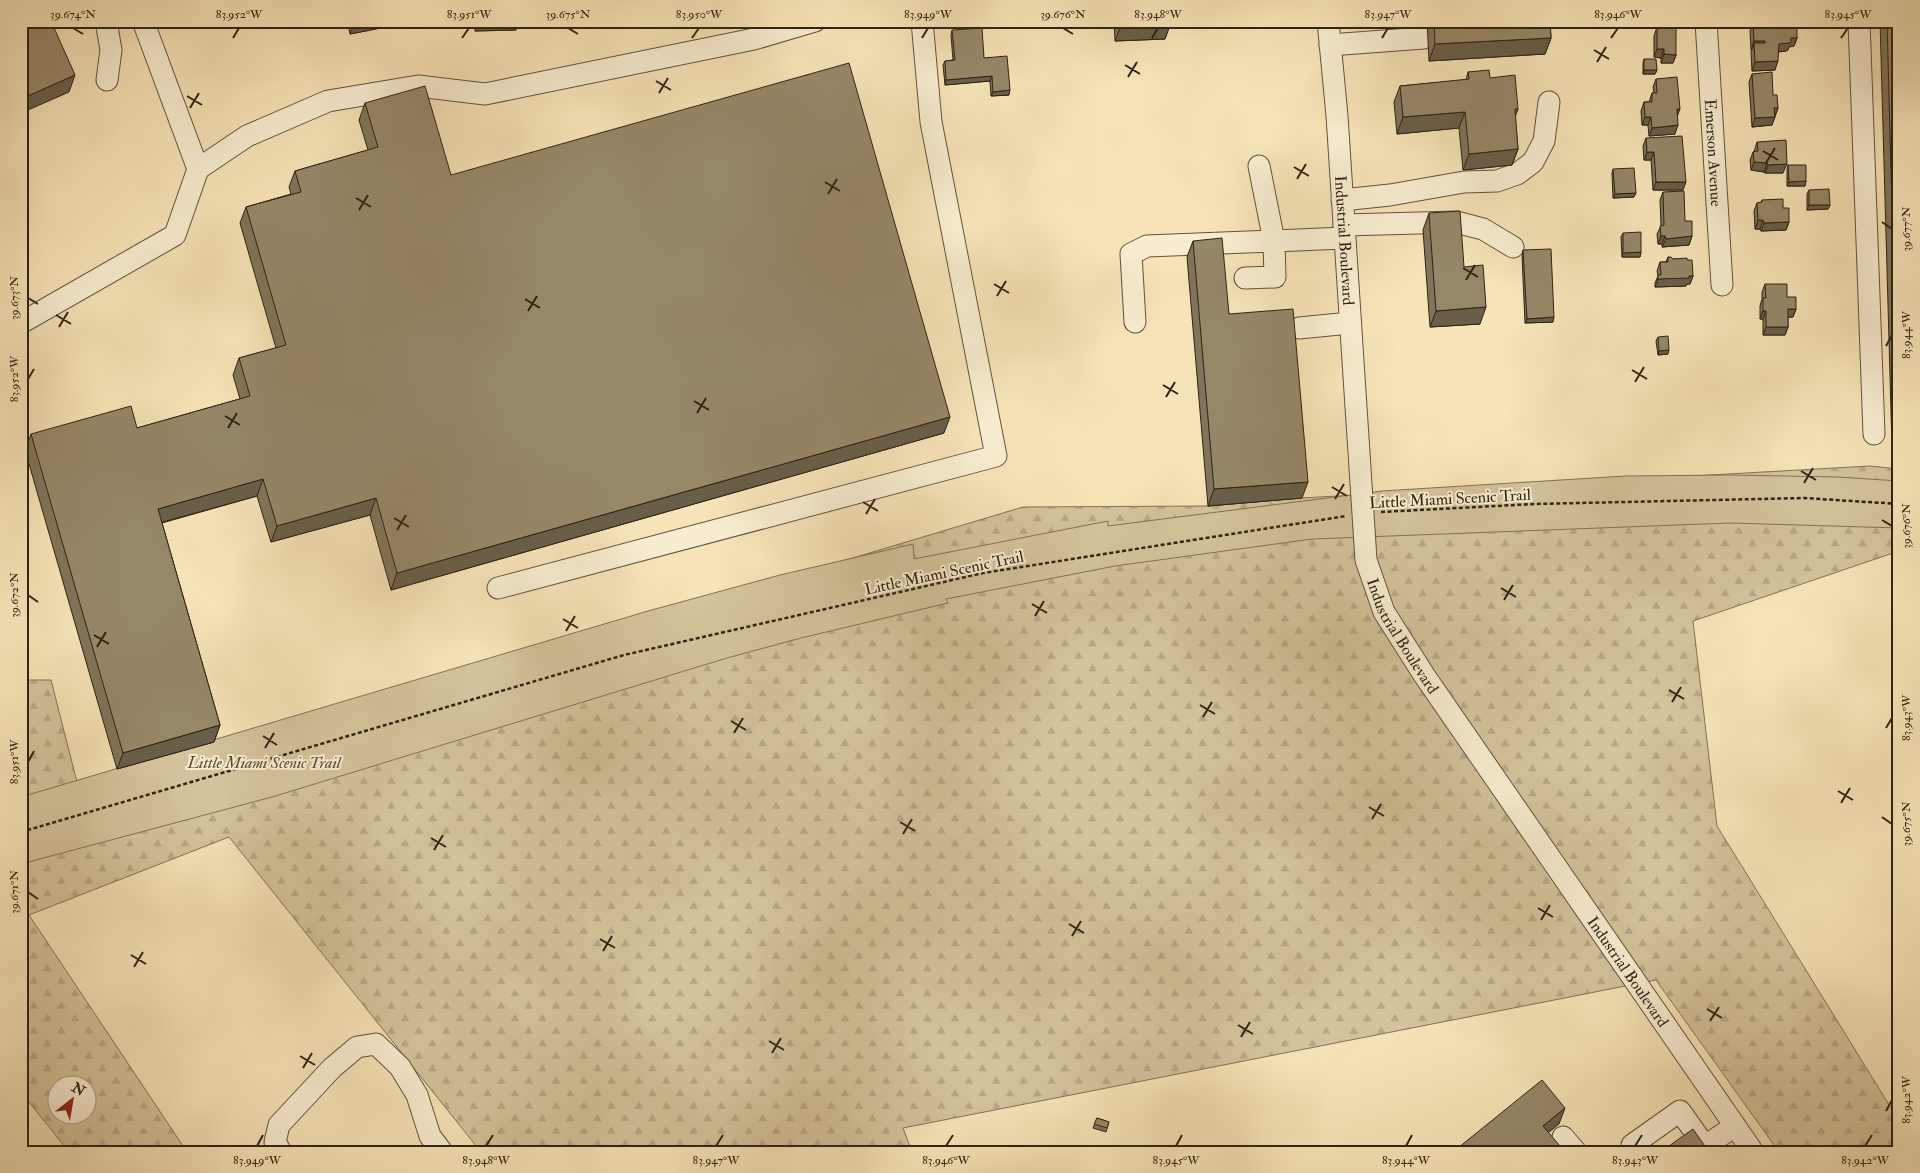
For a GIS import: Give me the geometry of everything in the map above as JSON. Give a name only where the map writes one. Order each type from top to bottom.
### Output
[{"type":"street","points":[[106,21],[111,50],[107,80]]},
{"type":"street","points":[[143,21],[198,169]]},
{"type":"street","points":[[21,323],[175,235],[198,169],[247,136],[328,101],[418,86],[485,94],[754,39],[815,21]]},
{"type":"street","points":[[498,588],[996,456],[932,122],[922,21]]},
{"type":"street","name":"Industrial Boulevard","points":[[1328,21],[1366,560],[1384,612],[1424,674],[1753,1152]]},
{"type":"street","name":"Emerson Avenue","points":[[1706,21],[1722,285]]},
{"type":"street","points":[[1859,21],[1874,434]]},
{"type":"street","points":[[1330,45],[1424,38]]},
{"type":"street","points":[[1342,200],[1390,195],[1464,182],[1497,181],[1517,174],[1534,162],[1544,141],[1549,102]]},
{"type":"street","points":[[1244,278],[1275,277],[1274,240],[1258,166]]},
{"type":"street","points":[[1135,322],[1131,254],[1147,246],[1274,240],[1324,240],[1344,231],[1456,222],[1483,229],[1513,247]]},
{"type":"street","points":[[1299,328],[1350,323]]},
{"type":"street","points":[[281,1152],[275,1142],[279,1125],[332,1068],[357,1047],[376,1044],[400,1067],[409,1081],[417,1095],[430,1136],[442,1152]]},
{"type":"street","points":[[1637,1152],[1632,1145],[1680,1111],[1707,1149],[1735,1126]]},
{"type":"path","name":"Little Miami Scenic Trail","points":[[21,832],[624,655],[984,573],[1363,513],[1534,504],[1804,498],[1899,504]]},
{"type":"green space","points":[[1870,466],[1899,469],[1899,551],[1693,621],[1717,826],[1899,1121],[1899,1152],[1779,1152],[1656,980],[903,1128],[912,1152],[481,1152],[229,837],[29,915],[187,1152],[69,1152],[48,1126],[98,1126],[98,1076],[48,1076],[48,1126],[21,1092],[21,680],[51,680],[79,790],[1023,507],[1208,506],[1302,498]]},
{"type":"green space","name":"Little Miami Scenic Trail","points":[[1626,476],[1838,477],[1899,481],[1899,528],[1730,523],[1312,539],[1115,566],[946,599],[948,603],[801,638],[727,658],[272,797],[21,864],[21,797],[648,611],[780,575],[913,544],[914,559],[1108,521],[1108,526],[1382,491]]},
{"type":"building","points":[[21,21],[51,21],[75,75],[21,99]]},
{"type":"building","points":[[1121,21],[1171,21],[1171,22],[1121,25]]},
{"type":"building","points":[[1434,21],[1550,21],[1551,38],[1435,44]]},
{"type":"building","points":[[1793,21],[1794,26],[1797,26],[1797,38],[1791,38],[1789,43],[1779,44],[1778,61],[1755,62],[1754,43],[1765,43],[1765,41],[1754,41],[1753,23]]},
{"type":"building","points":[[1887,21],[1899,21],[1899,431],[1898,431]]},
{"type":"building","points":[[1664,22],[1675,22],[1676,55],[1664,54],[1664,49],[1657,49],[1657,27],[1663,27]]},
{"type":"building","points":[[982,28],[984,58],[1007,56],[1010,90],[993,92],[992,76],[946,80],[945,61],[955,60],[952,30]]},
{"type":"building","points":[[1644,59],[1656,59],[1657,70],[1644,70]]},
{"type":"building","points":[[849,63],[950,417],[397,573],[376,498],[277,526],[263,479],[158,509],[220,725],[123,753],[31,434],[131,406],[137,428],[250,396],[239,358],[286,345],[246,207],[301,192],[295,171],[378,147],[365,103],[425,86],[451,175]]},
{"type":"building","points":[[1489,70],[1490,78],[1515,75],[1518,109],[1515,109],[1518,149],[1469,154],[1465,112],[1403,117],[1400,86],[1469,79],[1468,72]]},
{"type":"building","points":[[1772,72],[1773,95],[1777,95],[1778,108],[1774,108],[1775,117],[1755,118],[1752,74]]},
{"type":"building","points":[[1677,77],[1680,109],[1677,109],[1678,125],[1652,128],[1651,117],[1645,117],[1644,102],[1652,102],[1652,93],[1657,93],[1656,79]]},
{"type":"building","points":[[1682,136],[1686,182],[1656,182],[1654,152],[1647,152],[1646,138]]},
{"type":"building","points":[[1786,140],[1787,164],[1768,165],[1767,163],[1754,162],[1753,152],[1758,151],[1757,142]]},
{"type":"building","points":[[1788,165],[1806,165],[1806,181],[1789,182]]},
{"type":"building","points":[[1634,168],[1636,193],[1615,194],[1613,169]]},
{"type":"building","points":[[1829,189],[1830,205],[1809,205],[1809,190]]},
{"type":"building","points":[[1684,191],[1685,221],[1692,221],[1692,236],[1666,239],[1665,236],[1661,236],[1660,226],[1664,225],[1663,192]]},
{"type":"building","points":[[1783,199],[1783,208],[1789,208],[1789,222],[1764,223],[1763,220],[1758,220],[1757,203],[1762,202],[1762,200]]},
{"type":"building","points":[[1460,211],[1464,267],[1483,265],[1486,307],[1436,311],[1429,213]]},
{"type":"building","points":[[1641,232],[1641,252],[1623,253],[1623,233]]},
{"type":"building","points":[[1222,238],[1229,314],[1293,309],[1308,482],[1214,489],[1193,241]]},
{"type":"building","points":[[1551,249],[1554,317],[1527,319],[1523,250]]},
{"type":"building","points":[[1668,257],[1692,260],[1693,276],[1689,276],[1689,278],[1658,279],[1658,275],[1661,275],[1660,262],[1668,262]]},
{"type":"building","points":[[1765,284],[1787,284],[1787,297],[1796,297],[1796,309],[1788,309],[1788,327],[1766,327],[1766,311],[1763,311],[1763,298],[1766,298]]},
{"type":"building","points":[[1668,336],[1669,350],[1659,351],[1658,337]]},
{"type":"building","points":[[1542,1080],[1565,1108],[1543,1126],[1565,1152],[1453,1152]]},
{"type":"building","points":[[1097,1118],[1109,1122],[1107,1128],[1094,1124]]},
{"type":"building","points":[[1693,1129],[1709,1152],[1662,1152],[1662,1151]]}]
